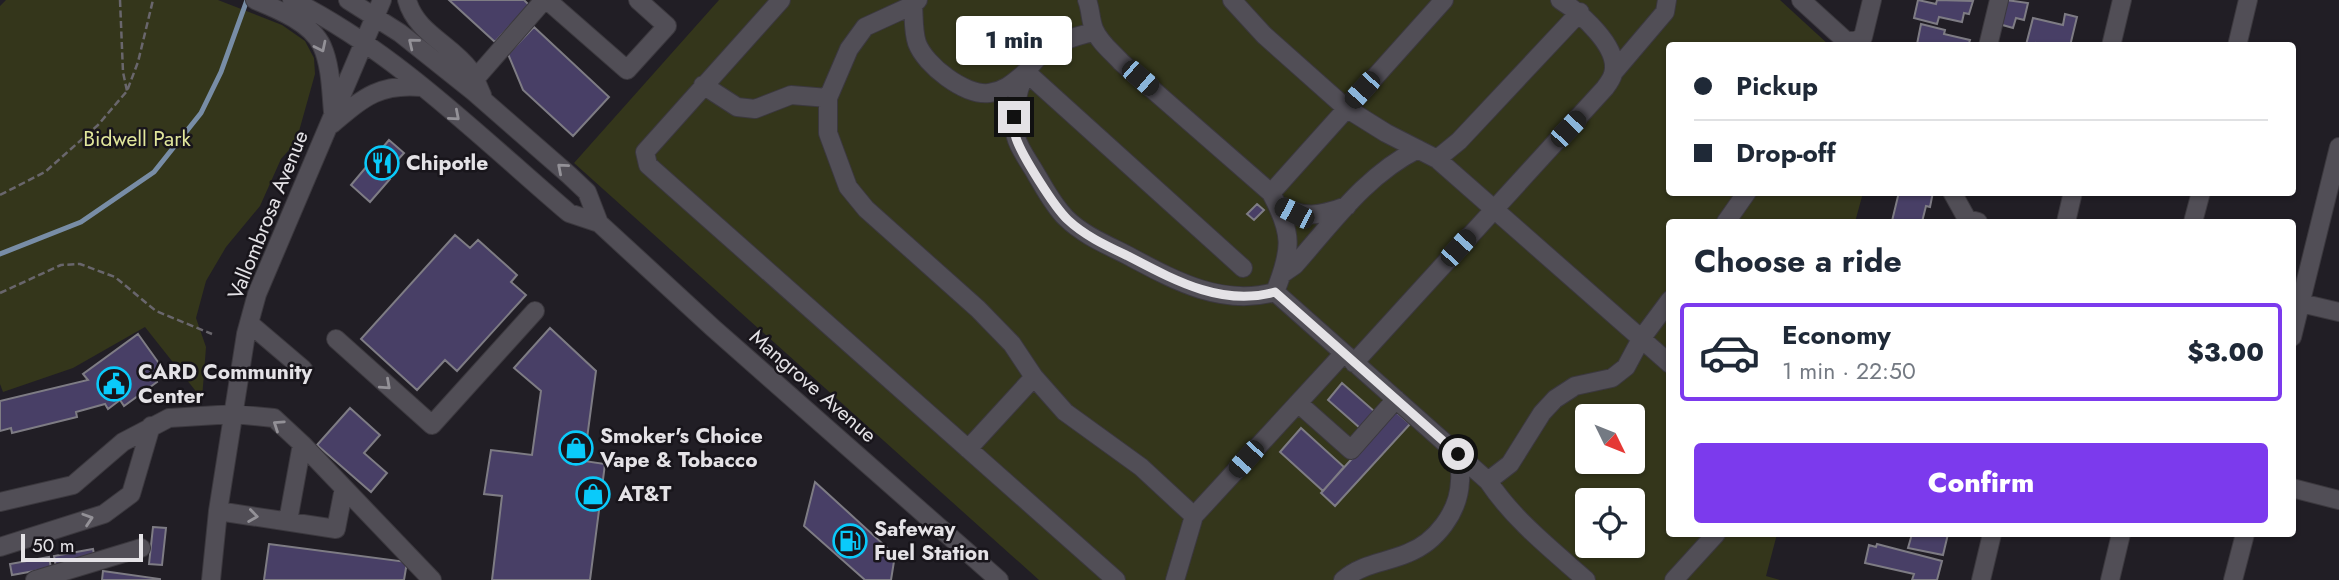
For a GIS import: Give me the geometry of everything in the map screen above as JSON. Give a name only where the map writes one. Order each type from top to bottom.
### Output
[{"type":"street","name":"Mangrove Avenue","points":[[292,0],[342,26],[364,42],[422,87],[569,213],[598,223],[999,580]]},
{"type":"street","name":"Mangrove Avenue","points":[[348,0],[378,8],[400,33],[485,102],[587,192],[598,223]]},
{"type":"street","points":[[407,0],[412,14],[423,28],[470,69],[485,102]]},
{"type":"street","points":[[475,79],[546,0],[627,70],[667,26],[638,0]]},
{"type":"street","points":[[781,0],[645,152],[648,165],[1116,580]]},
{"type":"street","points":[[1087,0],[1094,32],[1121,62],[1274,199],[1294,213],[1308,216],[1324,214],[1346,206]]},
{"type":"street","points":[[1232,0],[1264,35],[1346,108],[1437,159],[1666,361]]},
{"type":"street","points":[[1274,199],[1346,108],[1444,0]]},
{"type":"street","points":[[1560,0],[1580,12],[1611,50],[1614,72]]},
{"type":"street","points":[[1175,580],[1194,516],[1298,403],[1348,358],[1493,210],[1605,88],[1614,72],[1665,12],[1667,0]]},
{"type":"street","points":[[1801,0],[1846,41],[1863,37],[1872,0]]},
{"type":"street","points":[[1989,42],[1999,0]]},
{"type":"street","points":[[2112,42],[2122,0]]},
{"type":"street","points":[[2238,42],[2248,0]]},
{"type":"street","points":[[262,3],[297,22],[321,44],[328,64],[331,120]]},
{"type":"street","points":[[1094,32],[1067,38],[1047,49],[1007,89],[979,94],[943,74],[927,59],[917,44],[916,3],[865,27],[849,49],[828,98],[828,132],[848,187],[866,209],[978,309],[1012,344],[1034,377],[1065,412],[1141,467],[1194,516]]},
{"type":"street","name":"Vallombrosa Avenue","points":[[211,580],[218,511],[249,323],[257,294],[378,8]]},
{"type":"street","points":[[1437,159],[1460,141],[1580,12]]},
{"type":"street","points":[[1026,72],[1244,268]]},
{"type":"street","points":[[1026,72],[1017,94],[1014,117],[1016,138],[1051,200],[1067,219],[1085,233],[1177,282],[1230,296],[1257,297],[1275,292]]},
{"type":"street","points":[[331,120],[380,89],[404,85],[422,87]]},
{"type":"street","points":[[703,85],[737,107],[755,110],[791,95],[828,98]]},
{"type":"street","points":[[2339,147],[2297,302],[2339,312]]},
{"type":"street","points":[[1282,274],[1295,265],[1373,178],[1397,160],[1418,149]]},
{"type":"street","points":[[1728,219],[1744,196]]},
{"type":"street","points":[[1952,196],[1967,219]]},
{"type":"street","points":[[2067,219],[2072,196]]},
{"type":"street","points":[[2194,219],[2199,196]]},
{"type":"street","points":[[1274,199],[1285,219],[1288,239],[1286,264],[1275,292]]},
{"type":"street","points":[[1275,292],[1488,481],[1500,499],[1529,530],[1587,580]]},
{"type":"street","points":[[1488,481],[1510,464],[1542,413],[1555,399],[1575,386],[1612,378],[1626,367],[1641,339],[1666,305]]},
{"type":"street","points":[[335,339],[432,425],[535,311]]},
{"type":"street","points":[[249,323],[303,369]]},
{"type":"street","points":[[968,449],[1034,377]]},
{"type":"street","points":[[1298,403],[1351,450],[1396,399]]},
{"type":"street","points":[[0,502],[73,485],[123,442],[169,418],[234,414],[274,418],[432,580]]},
{"type":"street","points":[[0,547],[104,514],[131,494],[151,426]]},
{"type":"street","points":[[288,521],[302,444]]},
{"type":"street","points":[[1343,580],[1354,570],[1407,554],[1429,543],[1457,501],[1460,481],[1458,454]]},
{"type":"street","points":[[218,511],[335,529],[344,488]]},
{"type":"street","points":[[2296,489],[2339,500]]},
{"type":"street","points":[[1674,580],[1713,537]]},
{"type":"street","points":[[1981,580],[1991,537]]},
{"type":"street","points":[[2110,580],[2120,537]]},
{"type":"street","points":[[2233,580],[2244,537]]},
{"type":"street","points":[[35,580],[72,575],[141,548]]},
{"type":"path","points":[[120,0],[123,72],[128,91]]},
{"type":"path","points":[[0,195],[45,172],[98,125],[128,91],[153,0]]},
{"type":"path","points":[[0,293],[61,265],[80,264],[115,277],[156,311],[212,334]]},
{"type":"green space","name":"Bidwell Park","points":[[6,0],[218,0],[282,25],[305,41],[314,58],[315,74],[296,142],[281,159],[260,206],[226,247],[206,281],[196,318],[206,347],[202,399],[145,327],[73,368],[3,392],[0,384],[0,6]]},
{"type":"green space","points":[[719,0],[1780,0],[1826,42],[1666,42],[1666,196],[1862,196],[1856,219],[1666,219],[1666,537],[1776,537],[1766,576],[1780,580],[1039,580],[574,163]]},
{"type":"building","points":[[449,0],[524,0],[529,5],[495,42]]},
{"type":"building","points":[[1918,0],[1936,4],[1937,0],[1973,1],[1969,14],[1964,13],[1962,22],[1939,17],[1937,24],[1914,18]]},
{"type":"building","points":[[2006,0],[2028,3],[2024,20],[2016,18],[2013,28],[1999,24]]},
{"type":"building","points":[[2065,14],[2077,17],[2071,42],[2027,42],[2033,18],[2063,25]]},
{"type":"building","points":[[1921,24],[1945,30],[1944,34],[1970,40],[1969,42],[1917,42]]},
{"type":"building","points":[[534,27],[609,97],[573,136],[523,90],[508,54]]},
{"type":"building","name":"Chipotle","points":[[389,140],[404,153],[385,174],[390,179],[370,202],[351,185]]},
{"type":"building","points":[[1898,196],[1932,196],[1930,207],[1926,206],[1923,219],[1892,219]]},
{"type":"building","points":[[1257,204],[1264,210],[1254,220],[1247,214]]},
{"type":"building","points":[[455,235],[470,248],[478,240],[517,275],[511,282],[526,295],[457,371],[445,360],[417,390],[361,339]]},
{"type":"building","points":[[550,328],[596,371],[584,461],[605,464],[590,580],[492,580],[502,496],[484,494],[491,450],[532,455],[541,391],[514,368]]},
{"type":"building","name":"CARD Community Center","points":[[138,334],[163,369],[153,376],[157,382],[124,406],[120,400],[108,409],[105,404],[76,412],[77,417],[12,433],[11,428],[0,431],[0,401],[88,380],[83,374]]},
{"type":"building","points":[[1342,383],[1374,411],[1360,428],[1328,400]]},
{"type":"building","points":[[350,408],[380,435],[364,453],[387,473],[371,492],[317,445]]},
{"type":"building","points":[[1395,411],[1410,424],[1335,506],[1321,493]]},
{"type":"building","points":[[1301,428],[1344,467],[1323,491],[1280,452]]},
{"type":"building","name":"Safeway Fuel Station","points":[[815,482],[895,555],[891,580],[865,580],[804,526]]},
{"type":"building","points":[[153,527],[166,528],[162,565],[149,564]]},
{"type":"building","points":[[1911,537],[1947,537],[1943,555],[1908,548]]},
{"type":"building","points":[[269,544],[407,562],[404,580],[264,580]]},
{"type":"building","points":[[1877,544],[1942,561],[1937,580],[1912,580],[1914,574],[1865,563],[1869,545],[1876,547]]},
{"type":"building","points":[[93,549],[95,559],[56,567],[54,556]]},
{"type":"building","points":[[49,557],[51,568],[12,575],[10,564]]},
{"type":"building","points":[[103,571],[160,579],[160,580],[102,580]]},
{"type":"waterway","points":[[0,254],[81,222],[154,172],[201,113],[221,72],[247,0]]},
{"type":"place","name":"Chipotle","points":[[382,163]]},
{"type":"place","name":"CARD Community Center","points":[[114,384]]},
{"type":"place","name":"Smoker's Choice Vape & Tobacco","points":[[576,448]]},
{"type":"place","name":"AT&T","points":[[593,494]]},
{"type":"place","name":"Safeway Fuel Station","points":[[850,541]]},
{"type":"route","points":[[1014,117],[1016,138],[1051,200],[1067,219],[1085,233],[1177,282],[1205,291],[1230,296],[1257,297],[1275,292],[1458,454]]}]
